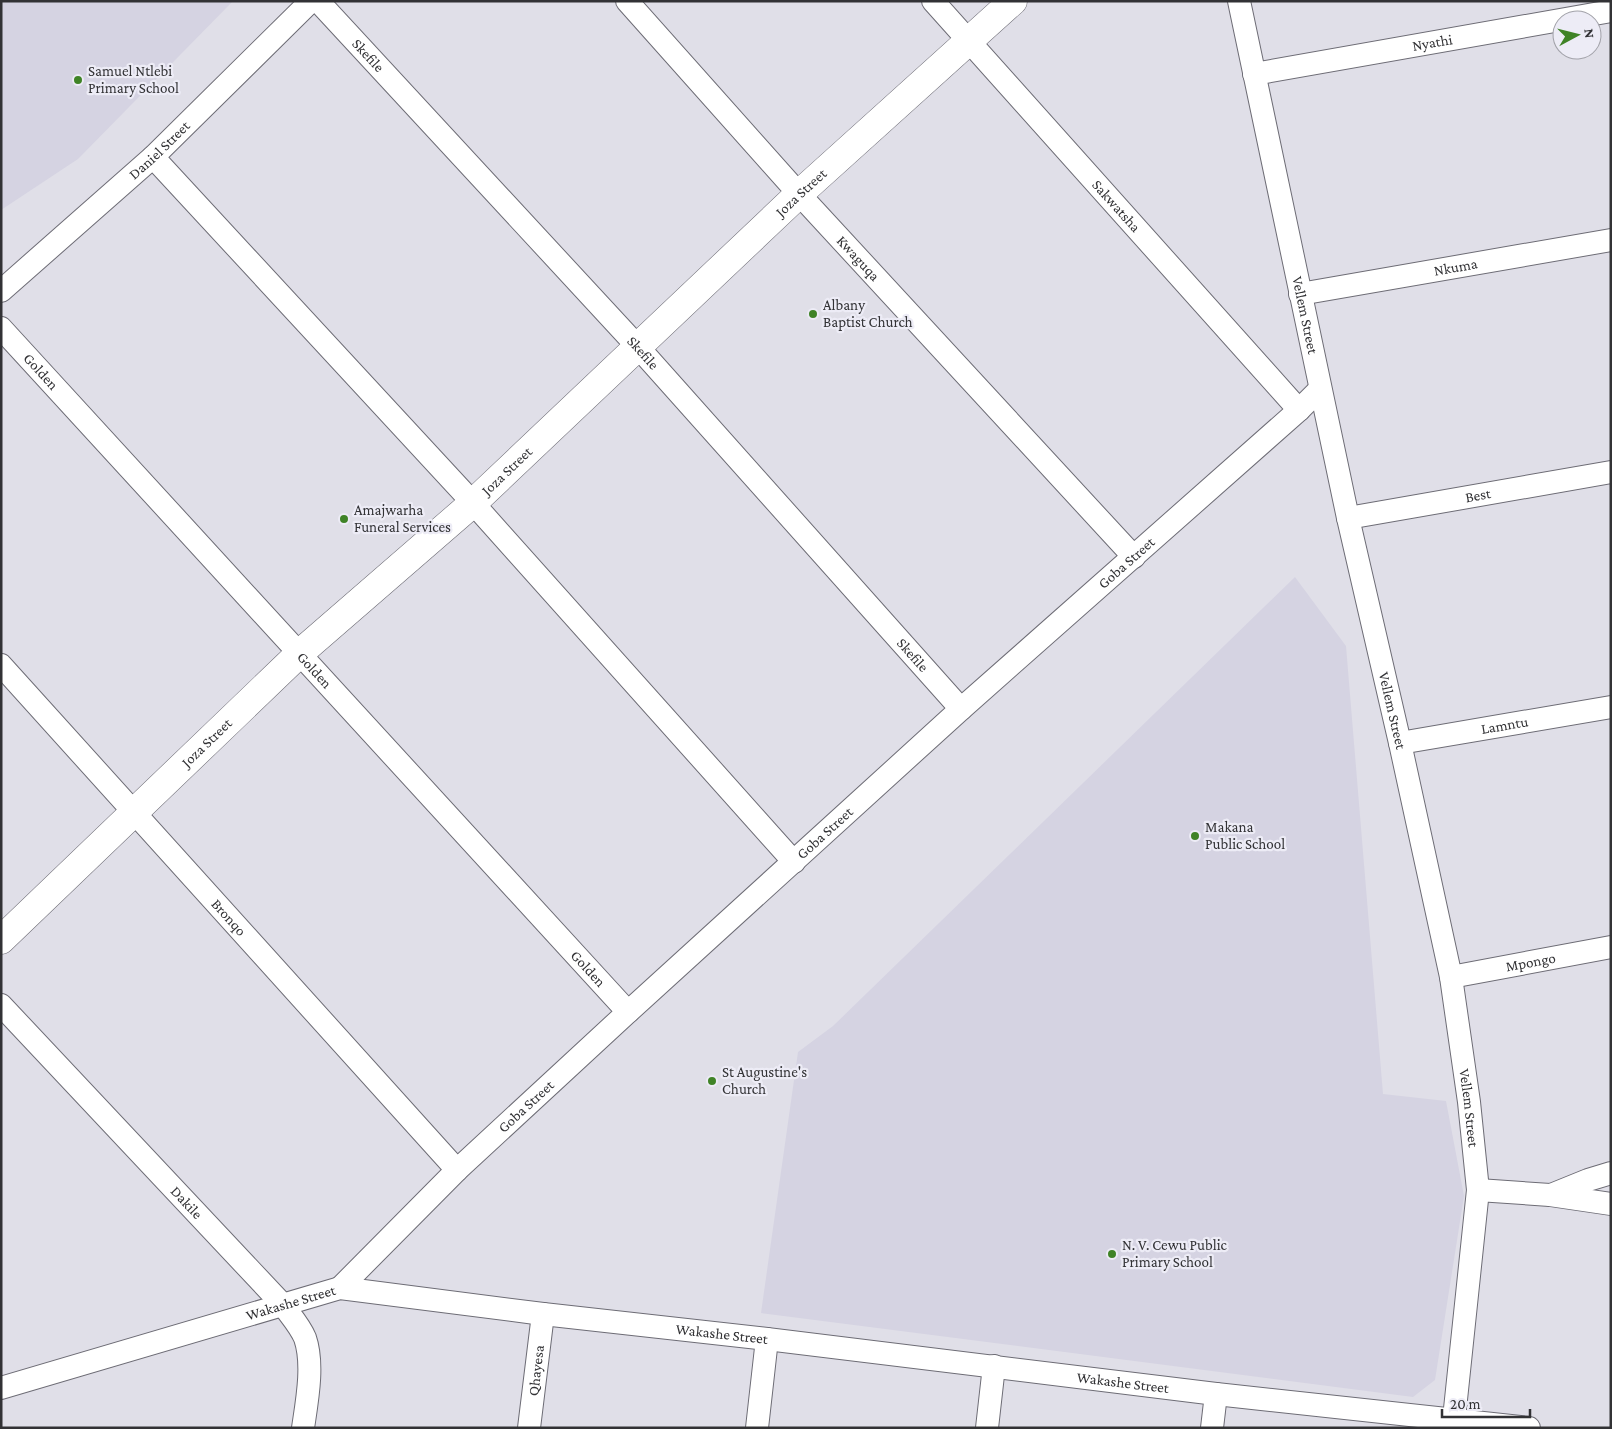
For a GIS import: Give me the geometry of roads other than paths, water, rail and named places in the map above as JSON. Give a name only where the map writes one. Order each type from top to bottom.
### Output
[{"type":"street","name":"Daniel Street","points":[[1,291],[153,157],[312,1]]},
{"type":"street","name":"Skefile","points":[[318,1],[638,347],[961,709]]},
{"type":"street","name":"Kwaguqa","points":[[627,1],[799,194],[1134,557]]},
{"type":"street","name":"Sakwatsha","points":[[933,1],[1299,410]]},
{"type":"street","name":"Joza Street","points":[[1,940],[300,653],[473,503],[799,194],[1013,1]]},
{"type":"street","name":"Vellem Street","points":[[1239,1],[1320,389],[1400,743],[1450,977],[1469,1102],[1478,1190],[1454,1424]]},
{"type":"street","name":"Nyathi","points":[[1254,74],[1611,11]]},
{"type":"street","points":[[153,157],[473,503],[794,862]]},
{"type":"street","name":"Nkuma","points":[[1300,294],[1611,240]]},
{"type":"street","name":"Golden","points":[[1,328],[628,1012]]},
{"type":"street","name":"Goba Street","points":[[340,1288],[457,1170],[628,1012],[961,709],[1299,410],[1320,389]]},
{"type":"street","name":"Best","points":[[1348,518],[1611,472]]},
{"type":"street","name":"Bronqo","points":[[1,665],[457,1170]]},
{"type":"street","name":"Lamntu","points":[[1400,743],[1611,707]]},
{"type":"street","name":"Mpongo","points":[[1450,977],[1611,947]]},
{"type":"street","name":"Dakile","points":[[1,1005],[283,1305],[299,1327],[308,1352],[309,1375],[303,1428]]},
{"type":"street","points":[[1550,1195],[1611,1173]]},
{"type":"street","points":[[1478,1190],[1550,1195],[1611,1204]]},
{"type":"street","name":"Wakashe Street","points":[[1,1388],[340,1288],[543,1314],[994,1366],[1454,1424],[1529,1428]]},
{"type":"street","name":"Qhayesa","points":[[529,1428],[543,1314]]},
{"type":"street","points":[[757,1428],[768,1339]]},
{"type":"street","points":[[987,1428],[994,1366]]},
{"type":"street","points":[[1212,1428],[1216,1394]]},
{"type":"place","name":"Samuel Ntlebi Primary School","points":[[78,80]]},
{"type":"place","name":"Albany Baptist Church","points":[[813,314]]},
{"type":"place","name":"Amajwarha Funeral Services","points":[[344,519]]},
{"type":"place","name":"Makana Public School","points":[[1195,836]]},
{"type":"place","name":"St Augustine's Church","points":[[712,1081]]},
{"type":"place","name":"N. V. Cewu Public Primary School","points":[[1112,1254]]}]
